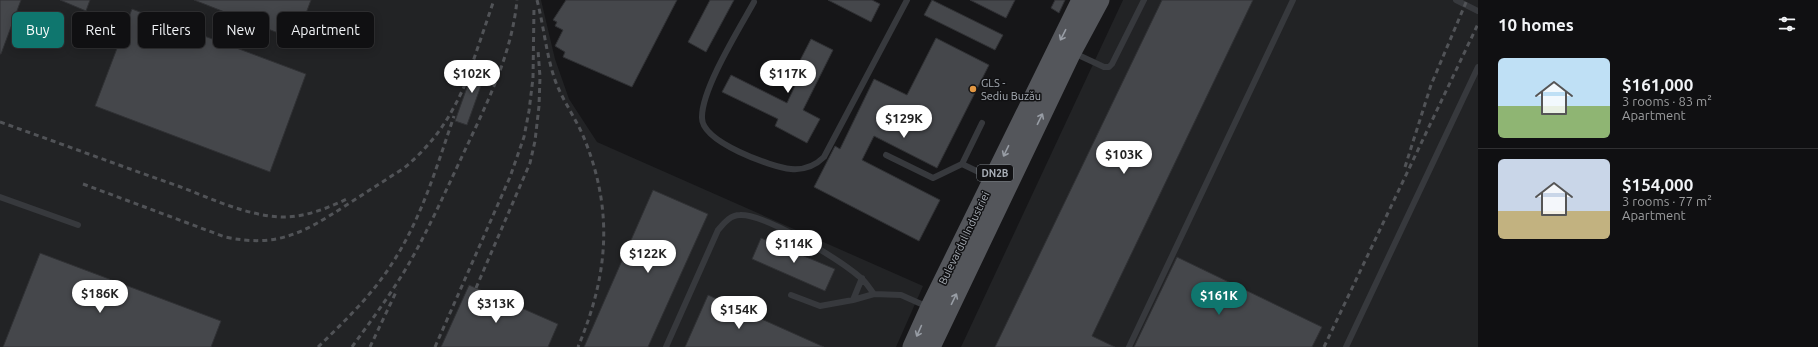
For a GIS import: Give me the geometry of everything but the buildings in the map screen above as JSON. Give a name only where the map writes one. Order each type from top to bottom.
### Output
[{"type":"main road","name":"Bulevardul Industriei","points":[[912,347],[930,307],[1081,0]]},
{"type":"main road","name":"Bulevardul Industriei","points":[[931,347],[1072,52],[1100,0]]},
{"type":"lane","points":[[754,2],[703,102],[701,120],[708,132],[724,144],[769,164],[792,169],[808,167],[818,163],[824,157],[907,0]]},
{"type":"lane","points":[[1072,52],[1104,67],[1109,67],[1112,64],[1144,0]]},
{"type":"lane","points":[[1129,347],[1292,0]]},
{"type":"lane","points":[[1456,0],[1478,11]]},
{"type":"lane","points":[[1346,347],[1478,67]]},
{"type":"lane","points":[[886,155],[933,178],[962,164],[982,123]]},
{"type":"lane","points":[[962,164],[993,178]]},
{"type":"lane","points":[[0,198],[78,225]]},
{"type":"lane","points":[[666,347],[718,230],[727,219],[739,214],[756,218],[801,238],[862,278],[874,294]]},
{"type":"lane","points":[[853,300],[862,278]]},
{"type":"lane","points":[[791,295],[820,306],[853,300],[874,294],[901,294],[930,307]]},
{"type":"shaded area","points":[[0,0],[541,0],[555,59],[569,99],[597,142],[923,286],[896,347],[0,347]]},
{"type":"shaded area","points":[[1123,0],[1478,0],[1478,347],[961,347]]},
{"type":"railway","points":[[465,85],[494,0]]},
{"type":"railway","points":[[352,347],[407,267],[445,193],[498,76],[510,39],[517,0]]},
{"type":"railway","points":[[537,0],[549,60],[555,80],[586,143],[595,170],[601,196],[603,221],[601,271],[588,321],[578,347]]},
{"type":"railway","points":[[1405,167],[1431,85],[1467,0]]},
{"type":"railway","points":[[435,347],[510,177],[524,137],[533,78],[534,7]]},
{"type":"railway","points":[[1324,347],[1478,24]]},
{"type":"railway","points":[[476,288],[530,163],[535,141],[539,106],[540,77],[538,50]]},
{"type":"railway","points":[[83,184],[225,237],[260,241],[289,236],[302,231],[330,216],[404,168],[425,148],[441,128],[455,106],[467,80]]},
{"type":"railway","points":[[318,347],[368,296],[393,262],[421,209],[454,116]]},
{"type":"railway","points":[[0,122],[228,205],[267,216],[298,216],[324,209],[349,198]]},
{"type":"railway","points":[[370,347],[397,290]]},
{"type":"place","name":"GLS - Sediu Buzău","points":[[973,89]]}]
